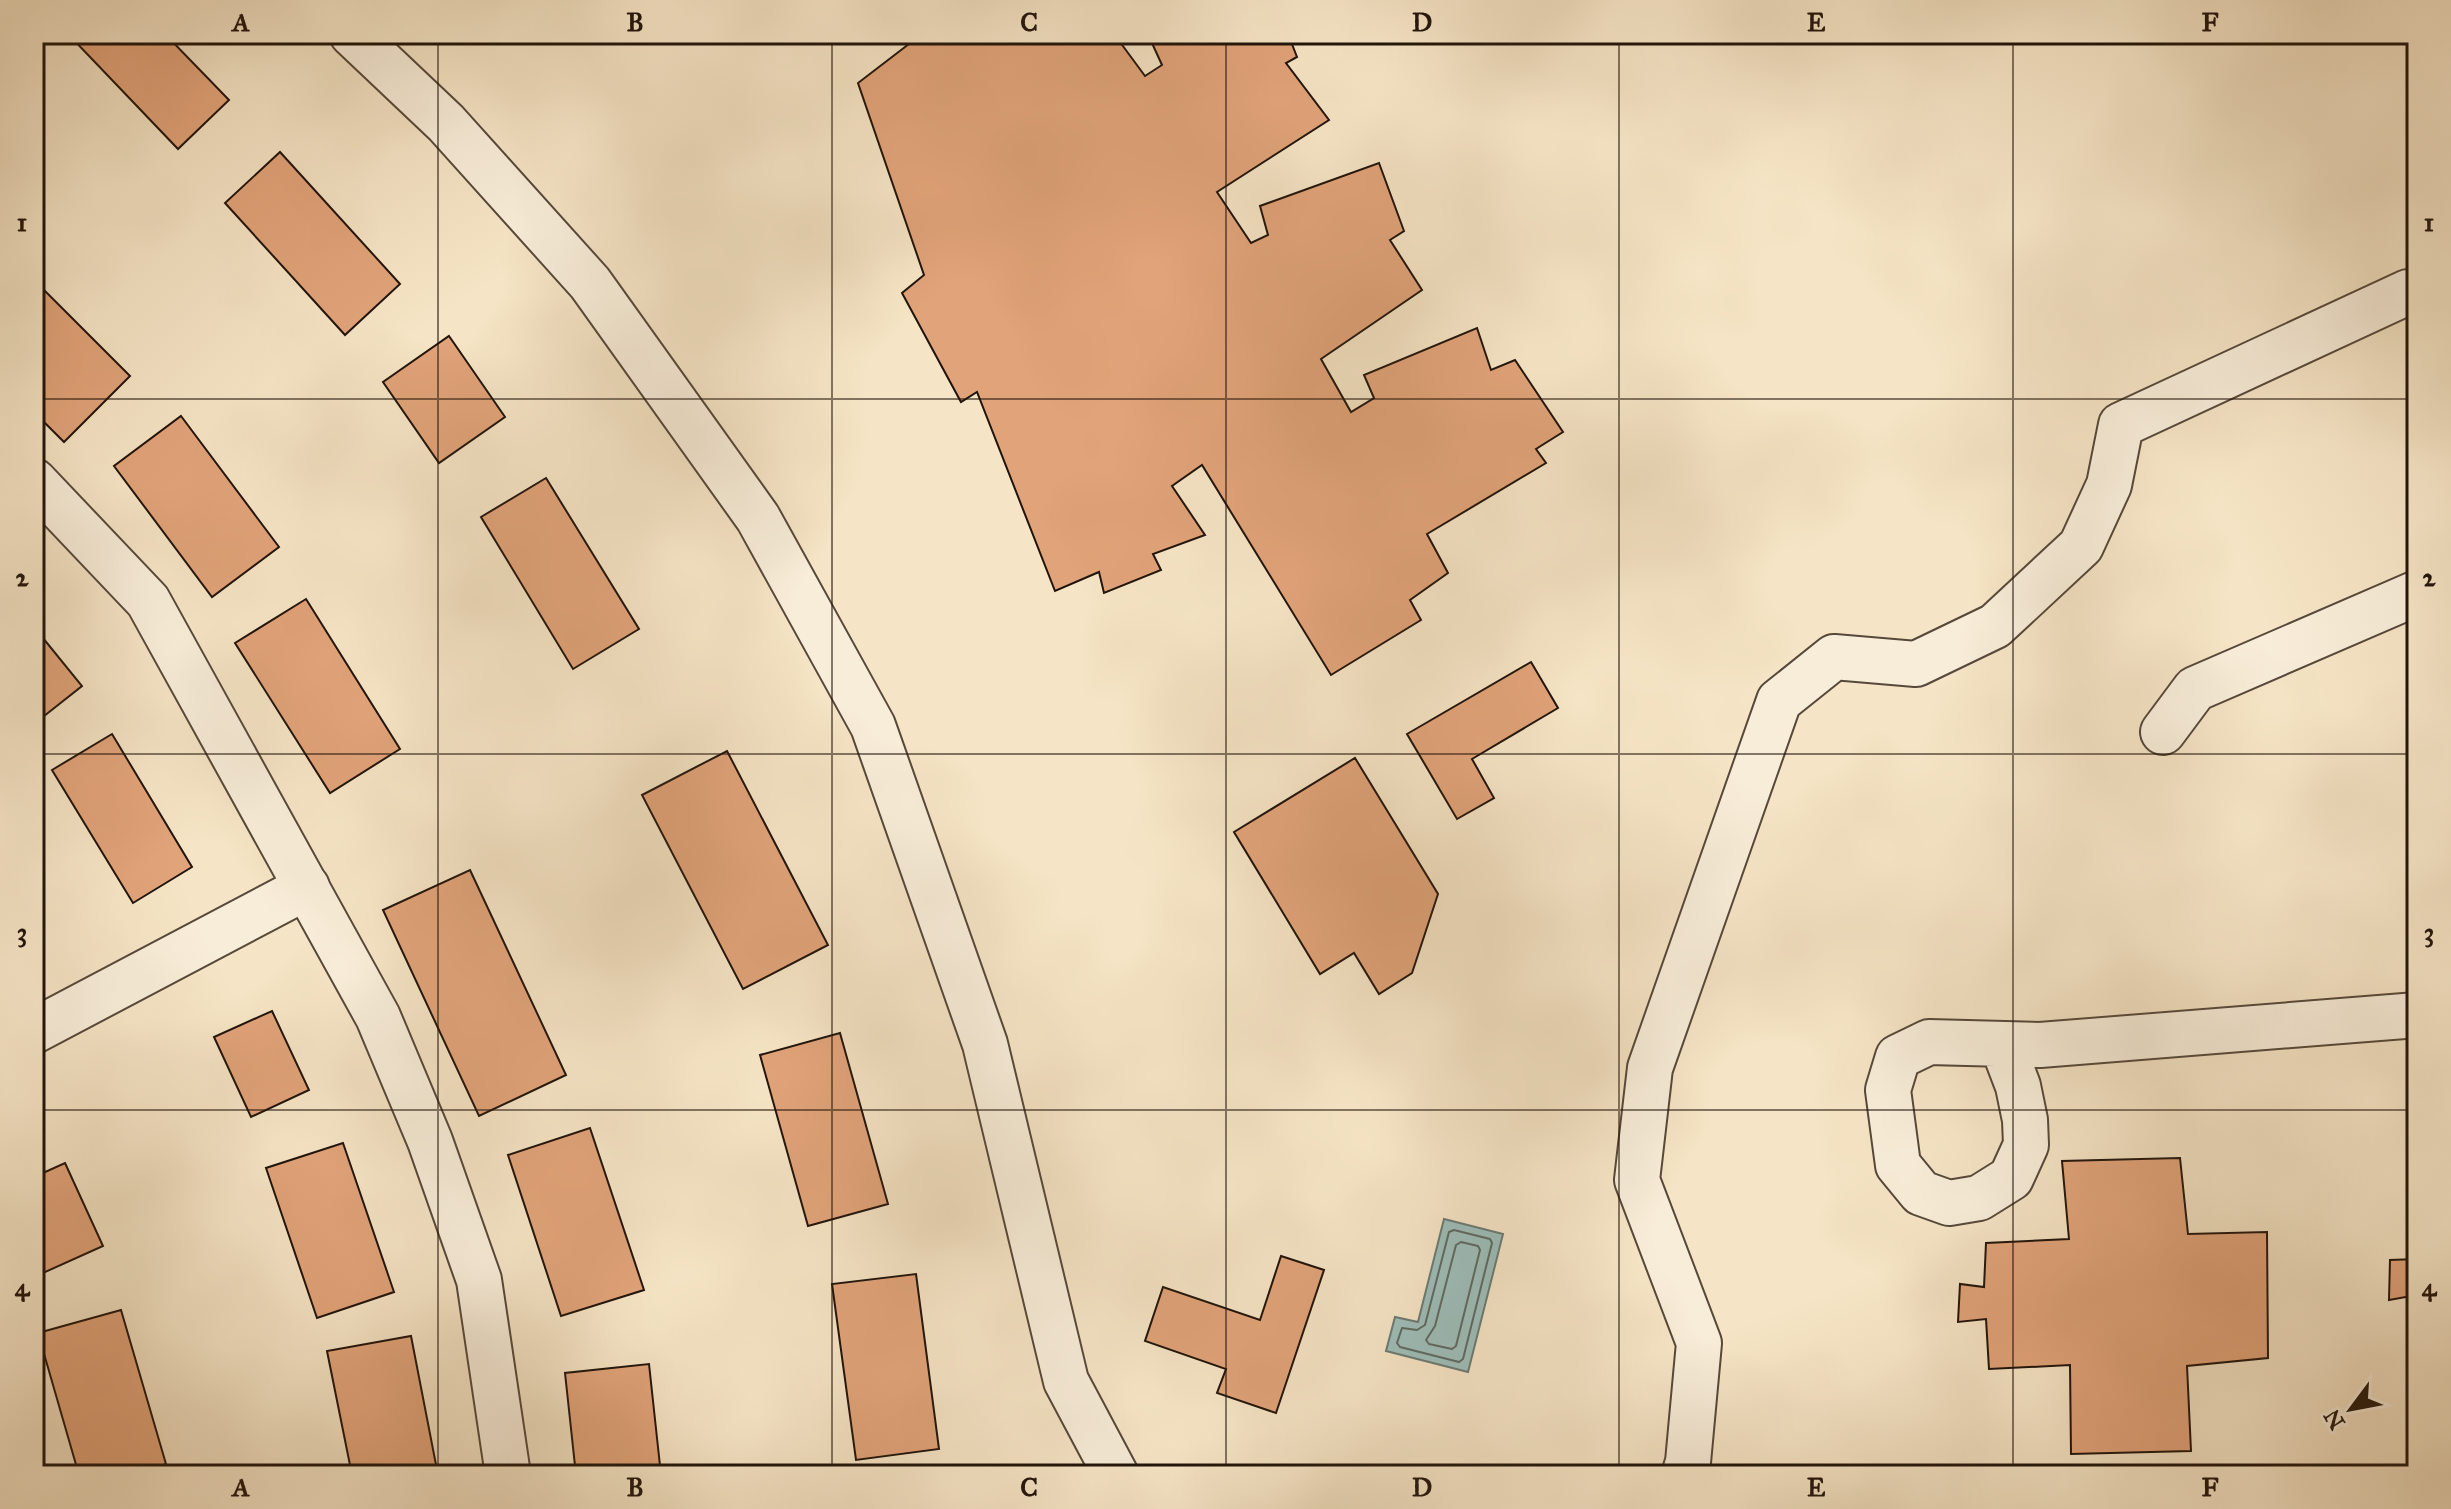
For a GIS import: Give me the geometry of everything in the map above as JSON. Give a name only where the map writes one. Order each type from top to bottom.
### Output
[{"type":"lane","points":[[352,34],[446,123],[590,283],[758,518],[873,726],[985,1044],[1066,1381],[1116,1475]]},
{"type":"lane","points":[[1684,1475],[1688,1462],[1699,1343],[1637,1180],[1650,1068],[1779,701],[1834,657],[1916,664],[1995,626],[2081,546],[2109,485],[2121,425],[2408,292]]},
{"type":"lane","points":[[34,481],[148,601],[378,1017],[430,1141],[479,1280],[508,1475]]},
{"type":"lane","points":[[2163,732],[2195,689],[2417,593]]},
{"type":"lane","points":[[34,1031],[307,887]]},
{"type":"lane","points":[[2002,1044],[2040,1045],[2417,1015]]},
{"type":"water","points":[[1444,1219],[1503,1234],[1468,1372],[1386,1351],[1395,1317],[1418,1322]]},
{"type":"building","points":[[68,34],[165,34],[229,100],[178,149]]},
{"type":"building","points":[[922,34],[1114,34],[1145,76],[1162,65],[1151,41],[1167,34],[1288,34],[1297,57],[1286,63],[1329,120],[1217,192],[1251,243],[1268,235],[1260,206],[1379,163],[1404,231],[1390,240],[1422,290],[1321,359],[1351,412],[1374,398],[1364,375],[1477,328],[1491,370],[1515,360],[1563,432],[1536,449],[1546,463],[1427,534],[1448,573],[1410,600],[1421,620],[1331,675],[1202,465],[1172,486],[1205,535],[1153,554],[1161,570],[1104,593],[1099,572],[1055,591],[977,392],[961,402],[902,293],[924,275],[858,83]]},
{"type":"building","points":[[280,152],[400,284],[345,335],[225,203]]},
{"type":"building","points":[[34,280],[130,376],[64,442],[34,412]]},
{"type":"building","points":[[449,336],[505,417],[439,463],[383,382]]},
{"type":"building","points":[[181,416],[279,547],[212,597],[114,466]]},
{"type":"building","points":[[546,478],[639,629],[573,669],[481,517]]},
{"type":"building","points":[[306,599],[400,749],[330,793],[235,643]]},
{"type":"building","points":[[34,627],[82,686],[34,724]]},
{"type":"building","points":[[1531,662],[1558,708],[1472,759],[1494,798],[1457,819],[1407,734]]},
{"type":"building","points":[[112,734],[192,867],[133,903],[52,770]]},
{"type":"building","points":[[727,751],[828,945],[743,989],[642,795]]},
{"type":"building","points":[[1355,758],[1438,894],[1412,973],[1379,994],[1354,953],[1320,974],[1234,832]]},
{"type":"building","points":[[470,870],[566,1075],[479,1116],[383,910]]},
{"type":"building","points":[[272,1011],[309,1090],[251,1117],[214,1037]]},
{"type":"building","points":[[840,1033],[888,1204],[808,1226],[760,1055]]},
{"type":"building","points":[[590,1128],[644,1290],[561,1316],[508,1155]]},
{"type":"building","points":[[343,1143],[394,1292],[317,1318],[266,1168]]},
{"type":"building","points":[[2180,1158],[2188,1234],[2267,1232],[2268,1358],[2187,1366],[2191,1451],[2071,1454],[2070,1365],[1989,1369],[1986,1319],[1958,1322],[1960,1284],[1984,1287],[1986,1243],[2069,1239],[2062,1161]]},
{"type":"building","points":[[65,1163],[103,1246],[34,1277],[34,1177]]},
{"type":"building","points":[[1281,1256],[1324,1270],[1276,1413],[1217,1393],[1226,1369],[1145,1341],[1163,1287],[1260,1320]]},
{"type":"building","points":[[2417,1259],[2417,1295],[2389,1300],[2390,1260]]},
{"type":"building","points":[[916,1274],[939,1449],[856,1460],[832,1284]]},
{"type":"building","points":[[121,1310],[166,1464],[129,1475],[79,1475],[38,1333]]},
{"type":"building","points":[[411,1336],[438,1475],[352,1475],[327,1351]]},
{"type":"building","points":[[649,1364],[661,1475],[576,1475],[565,1373]]}]
